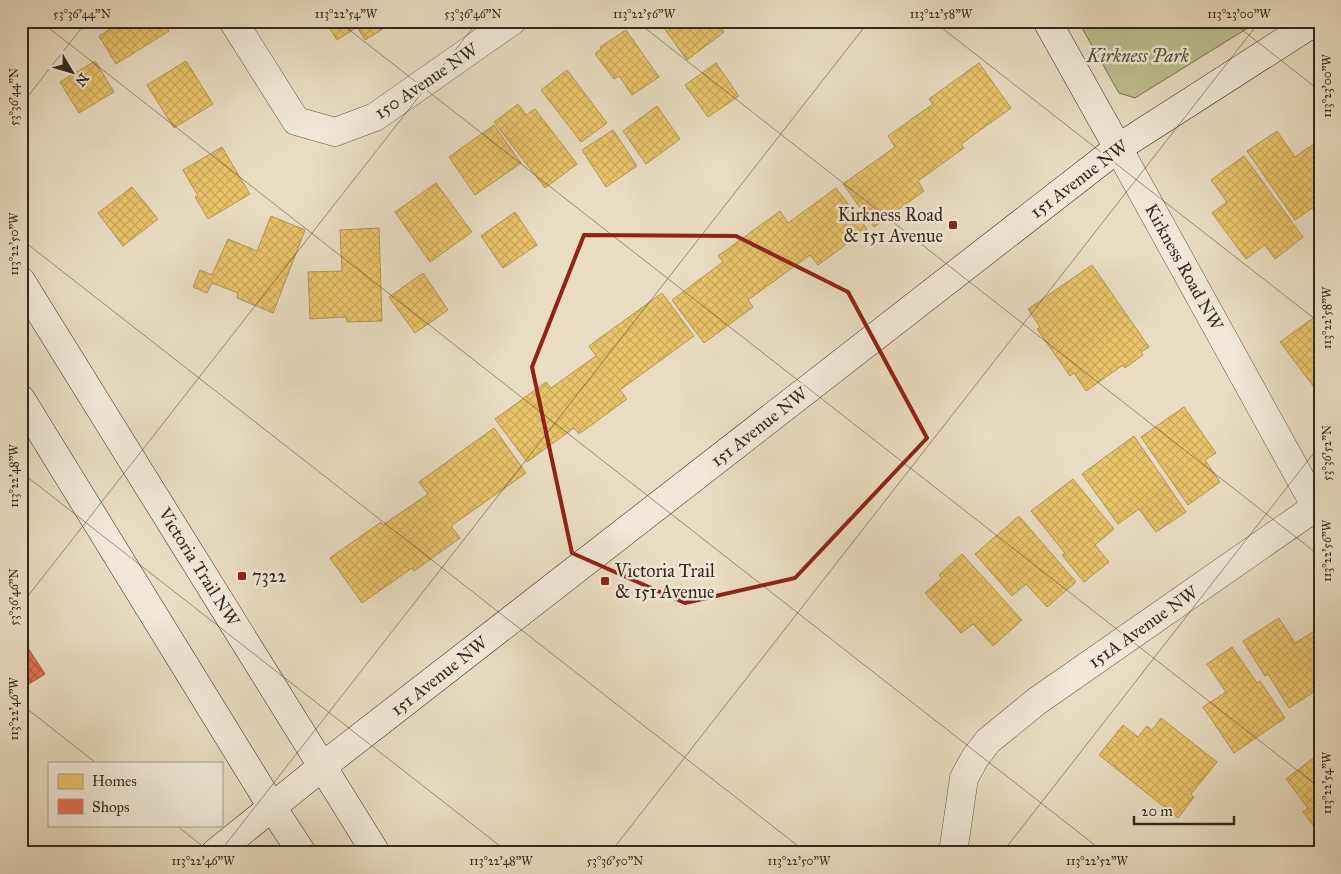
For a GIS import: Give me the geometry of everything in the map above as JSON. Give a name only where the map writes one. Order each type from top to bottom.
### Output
[{"type":"street","name":"150 Avenue NW","points":[[233,21],[296,121],[335,132],[375,117],[512,21]]},
{"type":"street","name":"Kirkness Road NW","points":[[1047,21],[1318,508]]},
{"type":"street","name":"151 Avenue NW","points":[[216,853],[323,766],[1118,148],[1316,21]]},
{"type":"street","name":"Victoria Trail NW","points":[[21,281],[376,853]]},
{"type":"street","points":[[21,399],[302,853]]},
{"type":"street","name":"151A Avenue NW","points":[[953,853],[964,778],[975,758],[988,741],[1037,701],[1318,508]]},
{"type":"highlighted area","points":[[584,235],[736,236],[848,292],[927,438],[795,578],[685,603],[572,553],[532,367]]},
{"type":"green space","name":"Kirkness Park","points":[[1078,21],[1259,21],[1135,98],[1119,93]]},
{"type":"building: Homes","points":[[123,21],[163,21],[169,31],[116,64],[99,36]]},
{"type":"building: Homes","points":[[325,21],[390,21],[391,24],[365,40],[357,27],[337,40]]},
{"type":"building: Homes","points":[[659,21],[716,21],[724,32],[687,60]]},
{"type":"building: Homes","points":[[626,30],[659,77],[632,95],[619,76],[614,79],[595,54],[601,49],[600,47]]},
{"type":"building: Homes","points":[[95,61],[114,92],[79,113],[60,82]]},
{"type":"building: Homes","points":[[186,61],[213,104],[174,128],[147,85]]},
{"type":"building: Homes","points":[[716,63],[739,96],[708,117],[685,85]]},
{"type":"building: Homes","points":[[979,63],[1011,108],[961,144],[964,148],[918,181],[924,191],[874,227],[843,184],[895,147],[888,136],[933,104],[929,99]]},
{"type":"building: Homes","points":[[567,70],[607,123],[581,142],[541,90]]},
{"type":"building: Homes","points":[[518,104],[526,115],[535,109],[577,164],[545,188],[494,122]]},
{"type":"building: Homes","points":[[657,106],[680,139],[646,164],[623,131]]},
{"type":"building: Homes","points":[[494,125],[521,163],[475,195],[449,157]]},
{"type":"building: Homes","points":[[613,130],[637,166],[606,187],[582,150]]},
{"type":"building: Homes","points":[[1277,131],[1295,157],[1318,141],[1320,144],[1320,203],[1295,220],[1247,151]]},
{"type":"building: Homes","points":[[222,147],[250,194],[208,219],[195,197],[198,196],[183,170]]},
{"type":"building: Homes","points":[[1244,156],[1303,237],[1275,259],[1265,245],[1246,259],[1212,213],[1227,202],[1211,180]]},
{"type":"building: Homes","points":[[436,183],[472,232],[430,262],[395,212]]},
{"type":"building: Homes","points":[[132,187],[158,219],[123,246],[98,213]]},
{"type":"building: Homes","points":[[836,188],[867,229],[818,265],[810,255],[748,300],[753,307],[704,343],[672,300],[723,262],[718,256],[780,211],[788,223]]},
{"type":"building: Homes","points":[[515,212],[537,245],[503,268],[481,236]]},
{"type":"building: Homes","points":[[271,216],[305,230],[273,313],[237,298],[238,293],[212,283],[207,293],[193,287],[200,270],[212,275],[228,239],[257,251]]},
{"type":"building: Homes","points":[[379,228],[382,321],[347,322],[346,317],[310,319],[308,272],[342,271],[340,230]]},
{"type":"building: Homes","points":[[1092,265],[1149,347],[1141,352],[1143,355],[1125,368],[1123,365],[1086,391],[1074,373],[1070,376],[1037,329],[1040,327],[1028,309]]},
{"type":"building: Homes","points":[[423,273],[448,310],[415,333],[389,297]]},
{"type":"building: Homes","points":[[662,293],[694,336],[620,390],[627,399],[579,434],[574,428],[527,462],[495,419],[546,382],[551,388],[596,356],[589,346]]},
{"type":"building: Homes","points":[[1320,313],[1320,380],[1313,386],[1280,342]]},
{"type":"building: Homes","points":[[1184,407],[1216,453],[1205,460],[1220,482],[1188,505],[1141,437]]},
{"type":"building: Homes","points":[[494,428],[526,473],[451,526],[460,538],[414,571],[412,568],[362,603],[330,558],[381,522],[383,525],[428,494],[419,482]]},
{"type":"building: Homes","points":[[1134,436],[1186,512],[1156,532],[1139,509],[1118,524],[1082,474]]},
{"type":"building: Homes","points":[[1073,479],[1114,529],[1095,545],[1109,562],[1084,582],[1062,555],[1065,553],[1031,511]]},
{"type":"building: Homes","points":[[1019,516],[1076,582],[1047,607],[1026,584],[1012,596],[975,554]]},
{"type":"building: Homes","points":[[962,554],[1022,620],[993,646],[973,624],[961,633],[925,593],[942,578],[939,575]]},
{"type":"building: Homes","points":[[1279,618],[1295,643],[1313,632],[1320,642],[1320,688],[1289,708],[1268,674],[1265,676],[1243,641]]},
{"type":"building: Homes","points":[[1232,647],[1257,683],[1260,681],[1285,718],[1234,753],[1203,707],[1226,692],[1207,664]]},
{"type":"building: Homes","points":[[1161,718],[1217,762],[1191,794],[1194,797],[1178,818],[1099,755],[1123,725],[1138,737],[1147,726],[1152,730]]},
{"type":"building: Homes","points":[[1320,753],[1320,834],[1303,812],[1308,808],[1286,779]]},
{"type":"building: Shops","points":[[28,648],[45,674],[21,689],[21,653]]},
{"type":"place","name":"Kirkness Road & 151 Avenue","points":[[953,225]]},
{"type":"place","name":"7322","points":[[242,576]]},
{"type":"place","name":"Victoria Trail & 151 Avenue","points":[[605,581]]}]
